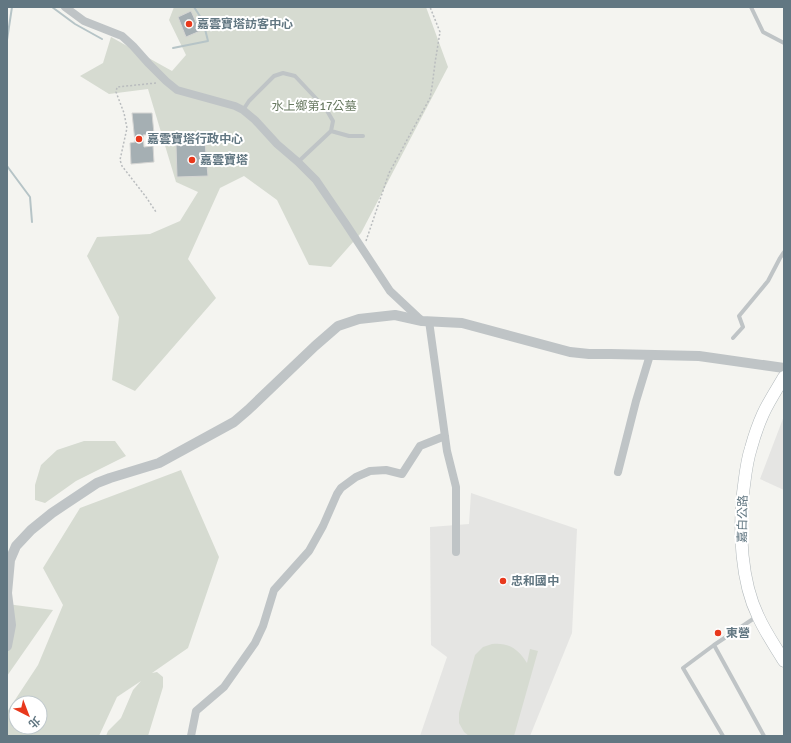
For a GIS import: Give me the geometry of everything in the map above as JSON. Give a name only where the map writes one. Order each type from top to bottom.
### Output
[{"type":"main road","name":"嘉白公路","points":[[784,377],[764,414],[750,450],[745,474],[742,504],[744,566],[751,595],[758,615],[775,648],[784,661]]},
{"type":"street","points":[[65,7],[84,21],[122,36],[166,82],[177,90],[235,106],[243,110],[255,120],[277,144],[316,180],[390,291],[426,321],[447,451],[456,487],[456,552]]},
{"type":"street","points":[[7,646],[11,626],[7,593],[10,560],[16,546],[31,530],[47,517],[97,483],[159,464],[234,422],[338,326],[359,319],[395,315],[426,321],[462,323],[570,352],[589,354],[699,356],[784,368]]},
{"type":"street","points":[[618,472],[636,401],[650,355]]},
{"type":"street","points":[[190,736],[196,711],[224,687],[255,643],[263,626],[274,590],[309,551],[341,488],[356,477],[370,471],[386,470],[402,474],[420,446],[445,436]]},
{"type":"lane","points":[[751,7],[762,32],[784,42]]},
{"type":"lane","points":[[243,110],[249,101],[274,76],[283,73],[295,76],[326,109],[333,121],[330,132],[298,162]]},
{"type":"lane","points":[[330,132],[349,136],[363,136]]},
{"type":"lane","points":[[733,338],[743,327],[739,316],[768,281],[784,252]]},
{"type":"lane","points":[[723,736],[683,668],[758,615]]},
{"type":"lane","points":[[714,645],[764,736]]},
{"type":"path","points":[[363,250],[389,174],[430,98],[440,32],[430,7]]},
{"type":"path","points":[[156,212],[122,166],[120,160],[127,128],[124,113],[116,92],[117,87],[166,82]]},
{"type":"shaded area","points":[[784,416],[784,490],[760,479]]},
{"type":"shaded area","name":"忠和國中","points":[[471,493],[577,529],[572,633],[530,736],[420,736],[447,657],[431,645],[430,527],[469,524]]},
{"type":"green space","name":"水上鄉第17公墓","points":[[174,7],[426,7],[448,67],[361,233],[331,267],[309,265],[277,200],[244,176],[220,188],[188,259],[216,298],[135,391],[112,380],[119,317],[87,256],[97,237],[150,234],[180,221],[198,192],[176,182],[148,89],[109,94],[80,76],[103,63],[111,37],[172,71],[186,55],[169,20]]},
{"type":"green space","points":[[84,441],[115,441],[126,456],[76,481],[45,503],[35,500],[35,485],[41,465],[57,450]]},
{"type":"green space","points":[[181,470],[219,557],[188,648],[152,673],[157,672],[163,677],[163,687],[148,736],[106,736],[108,731],[121,718],[133,690],[141,681],[117,697],[99,736],[7,736],[8,710],[8,735],[48,735],[48,695],[18,695],[38,665],[63,605],[43,568],[80,508]]},
{"type":"green space","points":[[7,604],[53,610],[7,676]]},
{"type":"green space","points":[[492,644],[504,644],[513,648],[521,654],[527,663],[530,649],[538,651],[514,736],[469,736],[464,732],[459,723],[459,713],[475,655],[483,647]]},
{"type":"building","name":"嘉雲寶塔訪客中心","points":[[191,11],[200,31],[186,37],[178,17]]},
{"type":"building","name":"嘉雲寶塔行政中心","points":[[132,113],[152,113],[154,134],[143,135],[144,147],[153,146],[154,162],[131,164],[130,143],[135,142]]},
{"type":"building","name":"嘉雲寶塔","points":[[205,142],[208,176],[177,177],[176,145]]},
{"type":"waterway","points":[[7,40],[12,7]]},
{"type":"waterway","points":[[52,7],[75,24],[102,39]]},
{"type":"waterway","points":[[173,48],[208,41],[203,21],[194,7]]},
{"type":"waterway","points":[[7,166],[30,197],[32,222]]},
{"type":"place","name":"嘉雲寶塔訪客中心","points":[[189,24]]},
{"type":"place","name":"嘉雲寶塔行政中心","points":[[139,139]]},
{"type":"place","name":"嘉雲寶塔","points":[[192,160]]},
{"type":"place","name":"忠和國中","points":[[503,581]]},
{"type":"place","name":"東營","points":[[718,633]]}]
